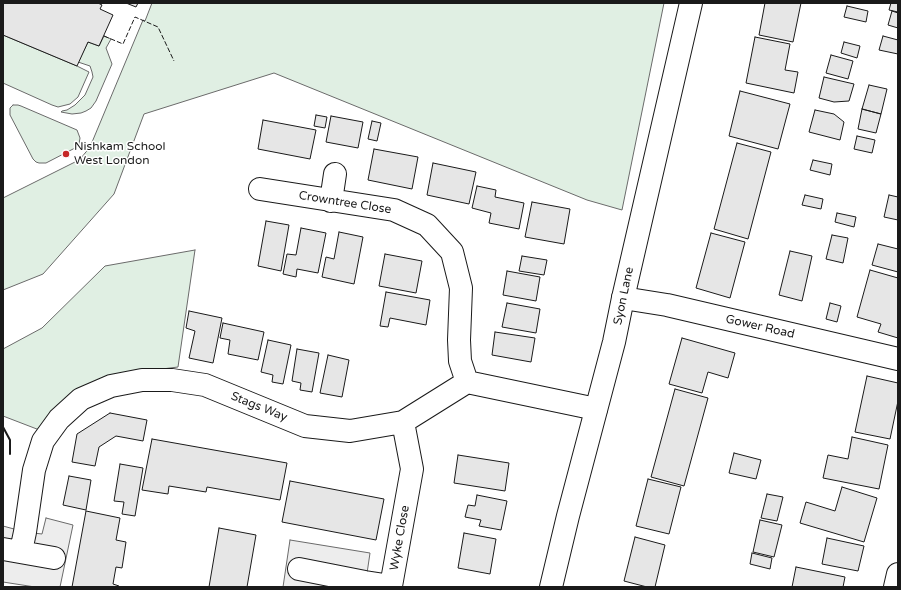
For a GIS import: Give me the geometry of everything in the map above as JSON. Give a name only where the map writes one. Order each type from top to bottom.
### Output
[{"type":"street","name":"Syon Lane","points":[[551,587],[614,342],[622,298],[691,3]]},
{"type":"street","points":[[331,201],[335,174]]},
{"type":"street","name":"Crowntree Close","points":[[260,189],[394,210],[427,225],[452,252],[461,288],[459,340],[460,362],[467,382]]},
{"type":"street","name":"Gower Road","points":[[622,298],[667,305],[898,359]]},
{"type":"street","name":"Stags Way","points":[[54,558],[12,550],[25,532],[34,470],[43,441],[59,419],[81,399],[111,386],[142,380],[172,380],[205,385],[305,426],[350,431],[403,422],[467,382]]},
{"type":"street","points":[[467,382],[596,409]]},
{"type":"street","name":"Wyke Close","points":[[299,569],[391,586],[412,469],[403,422]]},
{"type":"street","points":[[895,587],[898,574]]},
{"type":"green space","points":[[152,3],[664,3],[622,210],[587,200],[274,73],[144,114],[114,194],[43,274],[3,290],[3,198],[77,161],[90,147],[143,20],[145,21]]},
{"type":"green space","points":[[3,35],[89,72],[78,97],[70,104],[58,107],[3,83]]},
{"type":"green space","points":[[104,36],[111,39],[106,48],[112,64],[96,101],[91,108],[81,113],[72,114],[61,112],[75,105],[85,95],[93,77],[92,72],[90,66],[78,62],[88,42],[99,46]]},
{"type":"green space","points":[[13,105],[21,106],[77,130],[80,138],[79,144],[75,148],[46,163],[36,162],[10,115],[10,108]]},
{"type":"green space","points":[[195,250],[178,367],[122,374],[42,431],[3,416],[3,349],[42,328],[105,266]]},
{"type":"shaded area","points":[[46,518],[73,525],[60,587],[35,587],[3,582],[3,526],[25,532],[42,534]]},
{"type":"shaded area","points":[[290,540],[370,553],[365,587],[283,587]]},
{"type":"building","points":[[3,3],[98,3],[102,5],[100,9],[113,15],[99,46],[88,42],[77,66],[3,35]]},
{"type":"building","points":[[126,3],[138,3],[136,7]]},
{"type":"building","points":[[765,3],[801,3],[793,42],[759,35]]},
{"type":"building","points":[[891,3],[898,3],[898,12],[889,10]]},
{"type":"building","points":[[847,6],[868,11],[866,22],[844,17]]},
{"type":"building","points":[[892,11],[898,13],[898,28],[888,25]]},
{"type":"building","points":[[883,36],[898,40],[898,54],[879,50]]},
{"type":"building","points":[[755,37],[790,44],[785,70],[798,72],[794,93],[746,83]]},
{"type":"building","points":[[844,42],[860,46],[857,58],[841,53]]},
{"type":"building","points":[[831,55],[853,61],[848,79],[826,73]]},
{"type":"building","points":[[824,77],[854,84],[849,101],[834,102],[819,98]]},
{"type":"building","points":[[869,85],[887,89],[881,114],[862,109]]},
{"type":"building","points":[[740,91],[790,104],[778,149],[729,136]]},
{"type":"building","points":[[862,109],[881,114],[876,133],[858,129]]},
{"type":"building","points":[[815,110],[834,114],[844,122],[840,140],[809,132]]},
{"type":"building","points":[[316,115],[327,117],[325,128],[314,126]]},
{"type":"building","points":[[331,116],[363,122],[358,148],[326,142]]},
{"type":"building","points":[[263,120],[316,130],[310,159],[258,149]]},
{"type":"building","points":[[372,121],[381,123],[377,141],[368,139]]},
{"type":"building","points":[[857,136],[875,140],[872,153],[854,149]]},
{"type":"building","points":[[737,143],[771,152],[748,239],[714,229]]},
{"type":"building","points":[[374,149],[418,157],[412,189],[368,180]]},
{"type":"building","points":[[813,160],[832,164],[830,175],[810,170]]},
{"type":"building","points":[[433,163],[476,172],[469,204],[427,195]]},
{"type":"building","points":[[477,186],[496,190],[495,197],[524,203],[519,229],[489,223],[491,213],[472,208]]},
{"type":"building","points":[[805,195],[823,199],[821,209],[802,205]]},
{"type":"building","points":[[889,195],[898,197],[898,220],[884,217]]},
{"type":"building","points":[[532,202],[570,209],[564,244],[525,237]]},
{"type":"building","points":[[837,213],[856,217],[854,227],[835,222]]},
{"type":"building","points":[[266,221],[289,225],[281,271],[258,266]]},
{"type":"building","points":[[301,228],[326,233],[318,273],[297,269],[296,277],[283,274],[287,254],[296,255]]},
{"type":"building","points":[[339,232],[363,237],[354,284],[322,277],[326,257],[334,259]]},
{"type":"building","points":[[711,233],[745,242],[730,298],[696,288]]},
{"type":"building","points":[[832,235],[848,238],[843,263],[826,259]]},
{"type":"building","points":[[878,244],[898,249],[898,272],[872,265]]},
{"type":"building","points":[[790,251],[812,256],[802,301],[779,295]]},
{"type":"building","points":[[385,254],[422,261],[416,293],[379,286]]},
{"type":"building","points":[[522,256],[547,260],[544,275],[519,271]]},
{"type":"building","points":[[870,270],[898,278],[898,338],[878,332],[881,324],[857,317]]},
{"type":"building","points":[[507,271],[540,277],[536,301],[503,295]]},
{"type":"building","points":[[386,292],[430,300],[426,325],[390,318],[388,327],[380,326]]},
{"type":"building","points":[[507,303],[540,309],[536,333],[502,327]]},
{"type":"building","points":[[830,303],[841,306],[837,322],[826,319]]},
{"type":"building","points":[[189,311],[222,318],[213,363],[189,358],[195,331],[186,328]]},
{"type":"building","points":[[223,323],[264,332],[258,360],[228,354],[230,340],[220,338]]},
{"type":"building","points":[[495,332],[535,338],[531,362],[492,355]]},
{"type":"building","points":[[682,338],[735,353],[728,378],[708,372],[702,393],[669,384]]},
{"type":"building","points":[[268,340],[291,345],[283,384],[272,382],[273,375],[261,372]]},
{"type":"building","points":[[297,349],[319,353],[312,392],[300,390],[301,383],[292,381]]},
{"type":"building","points":[[328,355],[349,360],[342,397],[320,393]]},
{"type":"building","points":[[867,376],[898,383],[898,401],[890,439],[855,432]]},
{"type":"building","points":[[675,389],[708,398],[684,486],[651,477]]},
{"type":"building","points":[[110,413],[147,420],[143,441],[116,436],[99,447],[95,466],[72,462],[77,434]]},
{"type":"building","points":[[852,437],[888,445],[879,489],[823,478],[828,455],[848,459]]},
{"type":"building","points":[[152,439],[287,463],[280,500],[207,487],[206,492],[169,486],[168,494],[142,490]]},
{"type":"building","points":[[734,453],[761,460],[756,479],[729,473]]},
{"type":"building","points":[[458,455],[509,463],[505,491],[454,483]]},
{"type":"building","points":[[120,464],[143,468],[135,516],[122,514],[124,502],[114,501]]},
{"type":"building","points":[[69,476],[91,480],[86,510],[63,505]]},
{"type":"building","points":[[648,479],[681,487],[669,534],[636,526]]},
{"type":"building","points":[[290,481],[384,499],[376,540],[282,522]]},
{"type":"building","points":[[842,487],[877,498],[864,542],[800,523],[806,502],[835,511]]},
{"type":"building","points":[[767,494],[783,497],[777,521],[761,518]]},
{"type":"building","points":[[477,495],[507,501],[501,530],[479,526],[481,520],[465,517],[468,505],[475,506]]},
{"type":"building","points":[[86,511],[120,518],[116,540],[126,542],[122,568],[116,567],[113,584],[119,587],[72,587]]},
{"type":"building","points":[[760,520],[782,525],[774,557],[753,552]]},
{"type":"building","points":[[219,528],[256,535],[247,587],[209,587]]},
{"type":"building","points":[[464,533],[496,539],[490,574],[458,568]]},
{"type":"building","points":[[635,537],[665,545],[655,587],[647,587],[624,581]]},
{"type":"building","points":[[827,538],[864,546],[858,571],[822,564]]},
{"type":"building","points":[[752,553],[772,558],[770,569],[750,564]]},
{"type":"building","points":[[796,567],[845,577],[843,587],[792,587]]},
{"type":"fence","points":[[104,36],[123,44],[135,17],[158,27],[174,61]]},
{"type":"wall","points":[[3,427],[10,440],[10,454]]},
{"type":"place","name":"Nishkam School West London","points":[[66,154]]}]
